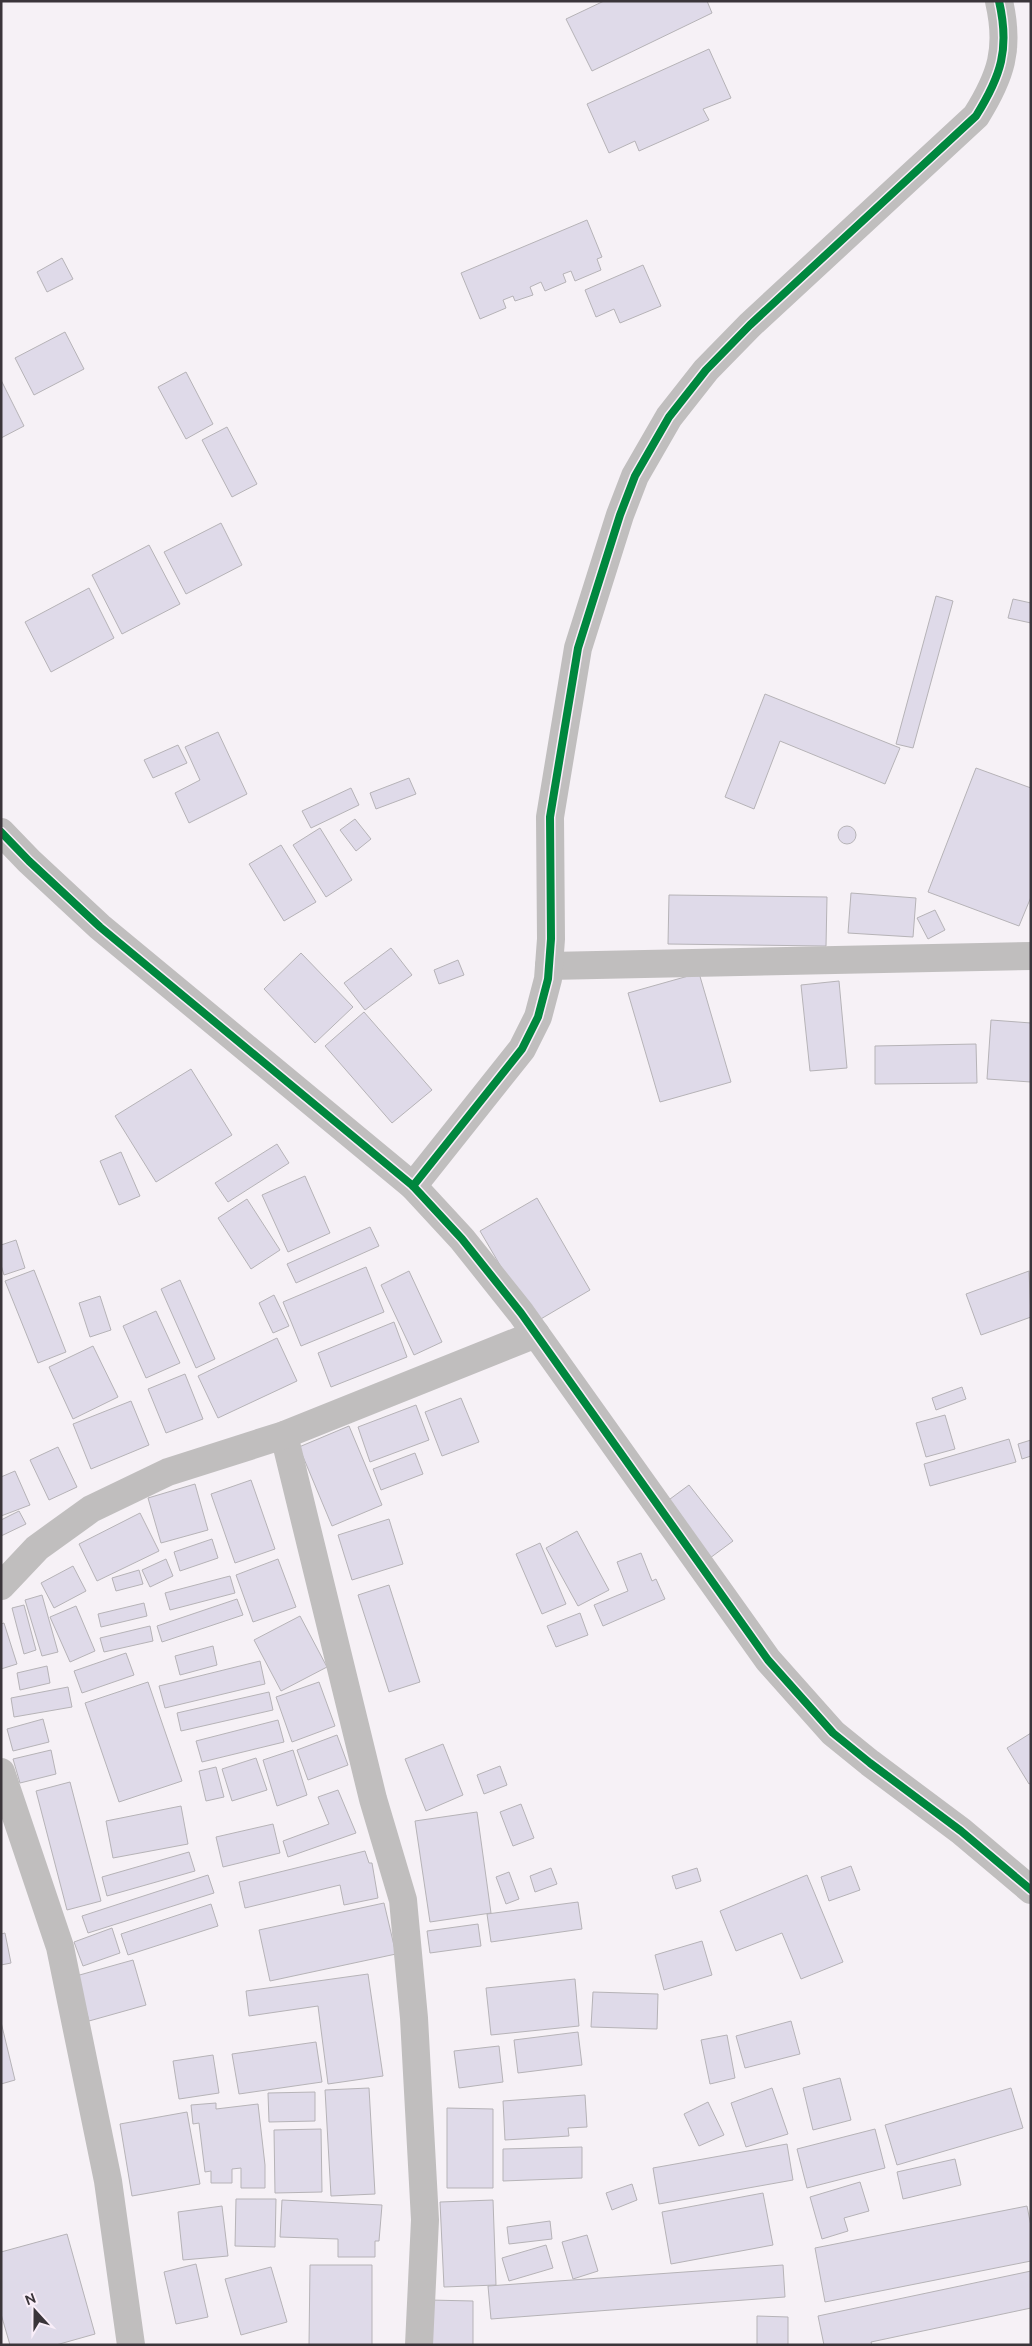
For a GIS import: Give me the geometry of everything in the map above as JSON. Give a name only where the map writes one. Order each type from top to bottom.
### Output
[{"type":"street","points":[[413,1186],[522,1049],[538,1016],[548,979],[551,939],[550,817],[578,648],[620,515],[635,476],[669,417],[706,370],[750,325],[976,116],[994,88],[1003,58],[1004,35],[999,1]]},
{"type":"street","points":[[1,832],[100,928],[413,1186],[462,1239],[536,1334],[768,1660],[833,1733],[870,1763],[961,1830],[1031,1890]]},
{"type":"street","points":[[549,966],[1031,956]]},
{"type":"street","points":[[1,1586],[37,1548],[91,1509],[168,1472],[284,1435],[536,1334]]},
{"type":"street","points":[[284,1435],[373,1799],[403,1900],[414,2018],[425,2220],[419,2345]]},
{"type":"street","points":[[1,1772],[60,1947],[108,2181],[132,2345]]},
{"type":"building","points":[[604,1],[707,1],[712,13],[592,71],[566,19]]},
{"type":"building","points":[[709,49],[731,98],[703,109],[709,120],[639,151],[635,141],[609,153],[587,104]]},
{"type":"building","points":[[587,220],[602,257],[597,259],[601,270],[575,281],[571,271],[563,274],[566,282],[545,291],[541,282],[530,287],[533,295],[515,301],[513,296],[503,300],[506,308],[480,319],[461,273]]},
{"type":"building","points":[[62,258],[73,279],[47,292],[37,272]]},
{"type":"building","points":[[643,265],[661,306],[620,323],[614,309],[596,317],[585,290]]},
{"type":"building","points":[[65,332],[84,369],[34,395],[15,358]]},
{"type":"building","points":[[186,372],[213,424],[186,439],[158,387]]},
{"type":"building","points":[[1,380],[24,426],[1,438]]},
{"type":"building","points":[[227,427],[257,484],[232,497],[202,440]]},
{"type":"building","points":[[221,523],[242,565],[186,594],[164,552]]},
{"type":"building","points":[[149,545],[180,604],[122,634],[92,575]]},
{"type":"building","points":[[89,588],[114,638],[51,672],[25,622]]},
{"type":"building","points":[[936,596],[953,601],[913,748],[896,744]]},
{"type":"building","points":[[1013,599],[1031,603],[1031,623],[1008,618]]},
{"type":"building","points":[[765,694],[900,748],[885,784],[780,741],[754,809],[725,797]]},
{"type":"building","points":[[218,732],[247,794],[189,823],[175,793],[200,780],[185,747]]},
{"type":"building","points":[[178,745],[187,763],[153,778],[144,760]]},
{"type":"building","points":[[976,768],[1031,788],[1031,897],[1019,926],[928,892]]},
{"type":"building","points":[[409,778],[416,794],[376,809],[370,793]]},
{"type":"building","points":[[351,788],[359,805],[311,828],[302,811]]},
{"type":"building","points":[[355,819],[371,839],[356,851],[340,830]]},
{"type":"building","points":[[847,826],[853,829],[856,835],[853,841],[847,844],[841,841],[838,835],[841,829]]},
{"type":"building","points":[[320,828],[352,880],[326,897],[293,845]]},
{"type":"building","points":[[281,845],[316,902],[284,921],[249,864]]},
{"type":"building","points":[[851,893],[916,898],[913,937],[848,933]]},
{"type":"building","points":[[669,895],[827,897],[826,946],[668,944]]},
{"type":"building","points":[[935,910],[945,930],[928,939],[917,918]]},
{"type":"building","points":[[391,948],[412,975],[365,1010],[344,983]]},
{"type":"building","points":[[301,953],[353,1007],[315,1043],[264,989]]},
{"type":"building","points":[[458,960],[464,975],[439,984],[434,970]]},
{"type":"building","points":[[699,973],[731,1082],[660,1102],[628,993]]},
{"type":"building","points":[[839,981],[847,1068],[810,1071],[801,985]]},
{"type":"building","points":[[364,1012],[432,1090],[392,1123],[325,1046]]},
{"type":"building","points":[[991,1020],[1031,1023],[1031,1082],[987,1079]]},
{"type":"building","points":[[976,1044],[977,1083],[875,1084],[875,1046]]},
{"type":"building","points":[[191,1069],[232,1135],[156,1182],[115,1116]]},
{"type":"building","points":[[277,1144],[289,1163],[228,1202],[215,1183]]},
{"type":"building","points":[[121,1152],[140,1196],[119,1205],[100,1161]]},
{"type":"building","points":[[305,1176],[330,1233],[288,1252],[262,1195]]},
{"type":"building","points":[[537,1198],[590,1290],[534,1323],[480,1231]]},
{"type":"building","points":[[247,1199],[280,1250],[251,1269],[218,1218]]},
{"type":"building","points":[[370,1227],[379,1246],[296,1283],[287,1264]]},
{"type":"building","points":[[16,1240],[25,1268],[4,1275],[1,1265],[1,1245]]},
{"type":"building","points":[[366,1267],[384,1312],[301,1346],[283,1302]]},
{"type":"building","points":[[34,1270],[66,1352],[38,1363],[5,1281]]},
{"type":"building","points":[[409,1271],[442,1342],[414,1355],[381,1285]]},
{"type":"building","points":[[1029,1271],[1031,1317],[981,1335],[966,1294]]},
{"type":"building","points":[[180,1280],[215,1359],[196,1368],[161,1289]]},
{"type":"building","points":[[274,1295],[289,1326],[273,1333],[259,1303]]},
{"type":"building","points":[[100,1296],[111,1330],[90,1337],[79,1303]]},
{"type":"building","points":[[156,1311],[180,1363],[146,1378],[123,1326]]},
{"type":"building","points":[[394,1322],[407,1357],[331,1387],[318,1353]]},
{"type":"building","points":[[277,1338],[297,1381],[218,1418],[198,1376]]},
{"type":"building","points":[[93,1346],[118,1397],[73,1419],[49,1367]]},
{"type":"building","points":[[185,1374],[203,1419],[166,1433],[148,1389]]},
{"type":"building","points":[[962,1387],[966,1399],[936,1410],[932,1398]]},
{"type":"building","points":[[461,1398],[479,1442],[442,1456],[425,1412]]},
{"type":"building","points":[[131,1401],[149,1445],[91,1469],[73,1424]]},
{"type":"building","points":[[416,1405],[429,1440],[370,1462],[358,1427]]},
{"type":"building","points":[[945,1415],[955,1449],[926,1457],[916,1423]]},
{"type":"building","points":[[349,1426],[382,1505],[332,1526],[299,1447]]},
{"type":"building","points":[[1009,1439],[1016,1462],[930,1486],[924,1464]]},
{"type":"building","points":[[1031,1440],[1031,1456],[1022,1459],[1018,1444]]},
{"type":"building","points":[[58,1447],[77,1487],[49,1500],[30,1460]]},
{"type":"building","points":[[415,1453],[423,1474],[381,1490],[373,1469]]},
{"type":"building","points":[[15,1471],[30,1505],[1,1516],[1,1477]]},
{"type":"building","points":[[251,1480],[275,1549],[235,1563],[211,1494]]},
{"type":"building","points":[[195,1484],[208,1530],[161,1543],[148,1498]]},
{"type":"building","points":[[689,1485],[733,1541],[710,1558],[666,1502]]},
{"type":"building","points":[[19,1511],[26,1524],[1,1536],[1,1520]]},
{"type":"building","points":[[140,1513],[159,1551],[97,1581],[79,1544]]},
{"type":"building","points":[[389,1519],[403,1564],[352,1580],[338,1535]]},
{"type":"building","points":[[577,1531],[609,1590],[578,1606],[546,1548]]},
{"type":"building","points":[[212,1539],[218,1558],[180,1571],[174,1552]]},
{"type":"building","points":[[540,1543],[566,1604],[542,1614],[516,1554]]},
{"type":"building","points":[[641,1553],[652,1581],[656,1579],[665,1599],[603,1626],[594,1605],[628,1591],[617,1562]]},
{"type":"building","points":[[166,1559],[173,1576],[150,1587],[142,1570]]},
{"type":"building","points":[[278,1559],[296,1607],[253,1622],[236,1575]]},
{"type":"building","points":[[73,1566],[86,1591],[54,1608],[41,1583]]},
{"type":"building","points":[[139,1570],[143,1584],[116,1591],[112,1578]]},
{"type":"building","points":[[230,1576],[235,1593],[170,1610],[165,1593]]},
{"type":"building","points":[[389,1585],[420,1682],[389,1692],[358,1595]]},
{"type":"building","points":[[42,1595],[58,1652],[42,1656],[25,1600]]},
{"type":"building","points":[[237,1599],[243,1615],[162,1642],[157,1626]]},
{"type":"building","points":[[144,1603],[147,1616],[101,1627],[98,1614]]},
{"type":"building","points":[[24,1605],[36,1650],[24,1654],[12,1608]]},
{"type":"building","points":[[76,1606],[95,1651],[70,1662],[50,1617]]},
{"type":"building","points":[[580,1613],[588,1635],[556,1647],[547,1626]]},
{"type":"building","points":[[300,1616],[327,1667],[281,1691],[254,1640]]},
{"type":"building","points":[[4,1623],[17,1664],[1,1669],[1,1624]]},
{"type":"building","points":[[150,1626],[153,1641],[104,1652],[100,1638]]},
{"type":"building","points":[[213,1646],[217,1665],[180,1675],[175,1656]]},
{"type":"building","points":[[126,1653],[134,1675],[82,1693],[74,1671]]},
{"type":"building","points":[[260,1661],[265,1684],[165,1708],[159,1686]]},
{"type":"building","points":[[47,1666],[50,1683],[20,1690],[17,1673]]},
{"type":"building","points":[[148,1682],[182,1781],[119,1802],[85,1703]]},
{"type":"building","points":[[319,1682],[335,1726],[292,1742],[276,1697]]},
{"type":"building","points":[[68,1687],[72,1707],[14,1717],[11,1698]]},
{"type":"building","points":[[269,1692],[273,1710],[181,1731],[177,1713]]},
{"type":"building","points":[[43,1719],[49,1742],[13,1751],[7,1729]]},
{"type":"building","points":[[278,1720],[284,1742],[202,1762],[196,1741]]},
{"type":"building","points":[[1031,1733],[1031,1783],[1029,1784],[1007,1748]]},
{"type":"building","points":[[337,1735],[348,1765],[308,1780],[297,1750]]},
{"type":"building","points":[[443,1744],[463,1795],[426,1811],[405,1759]]},
{"type":"building","points":[[51,1750],[56,1774],[20,1783],[13,1759]]},
{"type":"building","points":[[293,1750],[307,1795],[277,1806],[263,1760]]},
{"type":"building","points":[[256,1758],[267,1790],[232,1801],[222,1769]]},
{"type":"building","points":[[500,1766],[507,1785],[484,1794],[477,1775]]},
{"type":"building","points":[[216,1767],[224,1797],[206,1801],[199,1771]]},
{"type":"building","points":[[70,1782],[101,1901],[67,1910],[36,1791]]},
{"type":"building","points":[[338,1790],[356,1833],[288,1857],[283,1841],[329,1824],[318,1797]]},
{"type":"building","points":[[521,1804],[534,1838],[513,1846],[500,1812]]},
{"type":"building","points":[[181,1806],[188,1844],[113,1858],[106,1821]]},
{"type":"building","points":[[477,1812],[491,1913],[430,1922],[415,1821]]},
{"type":"building","points":[[273,1824],[280,1853],[223,1867],[216,1837]]},
{"type":"building","points":[[365,1851],[369,1863],[372,1863],[378,1898],[344,1905],[340,1885],[245,1908],[239,1882]]},
{"type":"building","points":[[189,1852],[195,1871],[107,1896],[102,1877]]},
{"type":"building","points":[[851,1866],[860,1890],[829,1901],[821,1877]]},
{"type":"building","points":[[551,1868],[557,1884],[535,1892],[530,1876]]},
{"type":"building","points":[[697,1868],[701,1881],[676,1889],[672,1876]]},
{"type":"building","points":[[509,1872],[519,1899],[506,1904],[496,1877]]},
{"type":"building","points":[[208,1875],[214,1893],[88,1933],[82,1916]]},
{"type":"building","points":[[807,1875],[843,1962],[801,1979],[782,1933],[736,1951],[720,1911]]},
{"type":"building","points":[[578,1902],[582,1929],[491,1942],[487,1914]]},
{"type":"building","points":[[384,1903],[396,1954],[270,1981],[259,1930]]},
{"type":"building","points":[[211,1904],[218,1926],[128,1955],[121,1934]]},
{"type":"building","points":[[478,1924],[481,1946],[430,1953],[427,1931]]},
{"type":"building","points":[[112,1928],[120,1953],[83,1966],[74,1942]]},
{"type":"building","points":[[5,1933],[11,1963],[1,1965],[1,1934]]},
{"type":"building","points":[[702,1941],[712,1975],[664,1990],[655,1955]]},
{"type":"building","points":[[133,1960],[146,2005],[89,2021],[76,1976]]},
{"type":"building","points":[[368,1974],[383,2076],[328,2084],[318,2006],[249,2016],[246,1991]]},
{"type":"building","points":[[575,1979],[579,2026],[491,2035],[486,1988]]},
{"type":"building","points":[[593,1992],[658,1994],[657,2029],[591,2027]]},
{"type":"building","points":[[791,2021],[800,2054],[745,2068],[736,2036]]},
{"type":"building","points":[[1,2022],[15,2080],[1,2084]]},
{"type":"building","points":[[578,2032],[582,2065],[518,2073],[514,2040]]},
{"type":"building","points":[[727,2035],[735,2078],[710,2084],[701,2040]]},
{"type":"building","points":[[316,2042],[322,2082],[239,2094],[232,2054]]},
{"type":"building","points":[[499,2046],[503,2082],[459,2088],[454,2051]]},
{"type":"building","points":[[213,2055],[219,2093],[179,2099],[173,2061]]},
{"type":"building","points":[[840,2078],[851,2120],[813,2130],[803,2088]]},
{"type":"building","points":[[369,2088],[375,2194],[331,2196],[325,2090]]},
{"type":"building","points":[[772,2088],[788,2134],[746,2147],[731,2103]]},
{"type":"building","points":[[1011,2088],[1023,2128],[897,2165],[885,2125]]},
{"type":"building","points":[[315,2092],[315,2121],[269,2122],[268,2093]]},
{"type":"building","points":[[585,2095],[587,2127],[568,2128],[569,2136],[505,2140],[503,2101]]},
{"type":"building","points":[[708,2102],[724,2135],[699,2146],[684,2114]]},
{"type":"building","points":[[216,2103],[216,2109],[258,2104],[265,2165],[265,2188],[241,2188],[241,2168],[232,2169],[232,2183],[211,2183],[211,2171],[205,2172],[199,2123],[193,2124],[191,2105]]},
{"type":"building","points":[[447,2108],[493,2109],[493,2188],[447,2188]]},
{"type":"building","points":[[187,2112],[200,2184],[132,2196],[120,2124]]},
{"type":"building","points":[[321,2129],[322,2192],[275,2193],[274,2130]]},
{"type":"building","points":[[875,2129],[885,2168],[807,2188],[797,2149]]},
{"type":"building","points":[[787,2144],[793,2180],[659,2204],[653,2168]]},
{"type":"building","points":[[582,2147],[582,2178],[503,2181],[503,2149]]},
{"type":"building","points":[[955,2159],[961,2185],[903,2199],[897,2172]]},
{"type":"building","points":[[860,2182],[869,2211],[844,2218],[848,2231],[822,2239],[810,2197]]},
{"type":"building","points":[[632,2184],[637,2200],[612,2210],[606,2193]]},
{"type":"building","points":[[763,2193],[773,2245],[671,2264],[662,2212]]},
{"type":"building","points":[[236,2199],[276,2199],[275,2247],[235,2246]]},
{"type":"building","points":[[282,2200],[382,2205],[379,2241],[375,2241],[375,2257],[338,2257],[338,2239],[280,2237]]},
{"type":"building","points":[[493,2200],[496,2285],[444,2287],[440,2202]]},
{"type":"building","points":[[222,2206],[228,2256],[183,2260],[178,2212]]},
{"type":"building","points":[[1027,2206],[1031,2226],[1031,2261],[825,2302],[815,2248]]},
{"type":"building","points":[[550,2221],[552,2239],[509,2244],[507,2227]]},
{"type":"building","points":[[67,2234],[95,2334],[56,2345],[10,2345],[1,2314],[1,2252]]},
{"type":"building","points":[[587,2235],[598,2271],[573,2279],[562,2242]]},
{"type":"building","points":[[546,2245],[553,2268],[509,2281],[502,2258]]},
{"type":"building","points":[[196,2264],[208,2317],[176,2324],[164,2272]]},
{"type":"building","points":[[310,2265],[372,2265],[372,2345],[309,2345]]},
{"type":"building","points":[[783,2265],[785,2297],[491,2319],[488,2286]]},
{"type":"building","points":[[271,2267],[287,2322],[241,2335],[225,2279]]},
{"type":"building","points":[[1031,2271],[1031,2308],[871,2342],[872,2345],[824,2345],[818,2316]]},
{"type":"building","points":[[429,2300],[473,2301],[473,2345],[428,2345]]},
{"type":"building","points":[[757,2316],[788,2317],[788,2345],[757,2345]]},
{"type":"cycle path","points":[[413,1186],[522,1049],[538,1017],[548,979],[551,939],[550,817],[578,648],[620,515],[635,476],[669,417],[706,370],[750,325],[976,116],[992,88],[1001,62],[1004,34],[999,1]]},
{"type":"cycle path","points":[[1,832],[29,861],[100,927],[413,1186],[462,1239],[521,1313],[768,1660],[833,1733],[961,1831],[1031,1890]]}]
